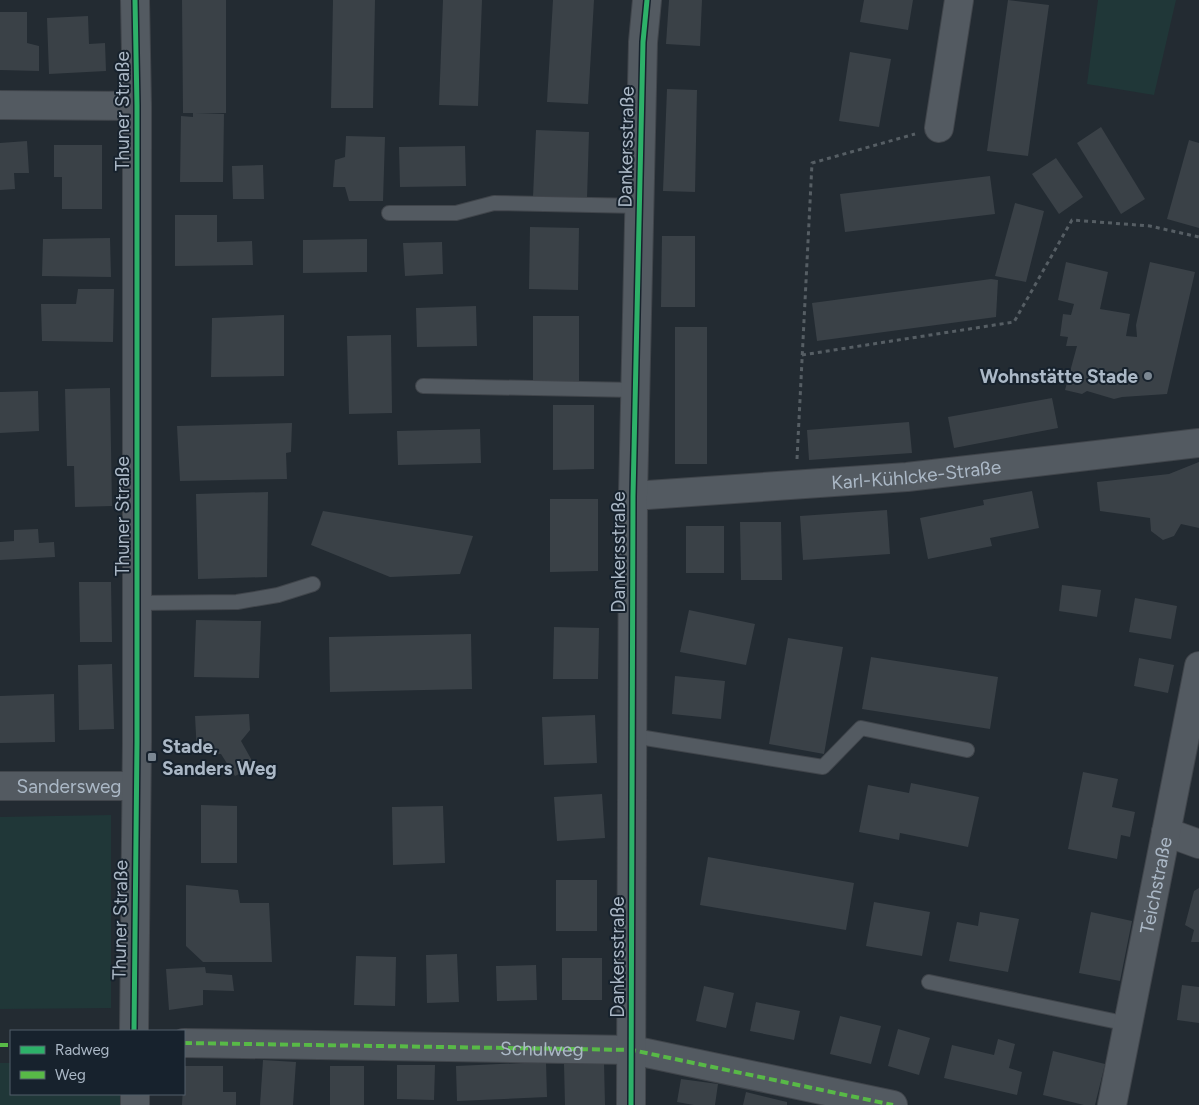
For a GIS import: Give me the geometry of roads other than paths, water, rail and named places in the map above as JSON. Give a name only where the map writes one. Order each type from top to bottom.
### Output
[{"type":"street","name":"Thuner Straße","points":[[134,1030],[137,106],[135,0]]},
{"type":"street","name":"Dankersstraße","points":[[631,1105],[633,496],[643,42],[647,0]]},
{"type":"street","points":[[939,128],[959,0]]},
{"type":"street","points":[[0,105],[137,106]]},
{"type":"street","name":"Karl-Kühlcke-Straße","points":[[633,496],[907,477],[1199,443]]},
{"type":"street","name":"Teichstraße","points":[[1112,1105],[1199,666]]},
{"type":"street","name":"Sandersweg","points":[[0,786],[136,786]]},
{"type":"street","points":[[1166,832],[1199,844]]},
{"type":"street","name":"Schulweg","points":[[185,1043],[632,1050],[892,1105]]},
{"type":"lane","points":[[389,213],[456,213],[494,203],[640,206]]},
{"type":"lane","points":[[423,386],[635,390]]},
{"type":"lane","points":[[136,602],[237,602],[278,595],[313,584]]},
{"type":"lane","points":[[632,736],[823,767],[861,728],[967,750]]},
{"type":"lane","points":[[929,982],[1128,1024]]},
{"type":"place","name":"Wohnstätte Stade","points":[[1148,376]]},
{"type":"place","name":"Stade, Sanders Weg","points":[[152,757]]}]
